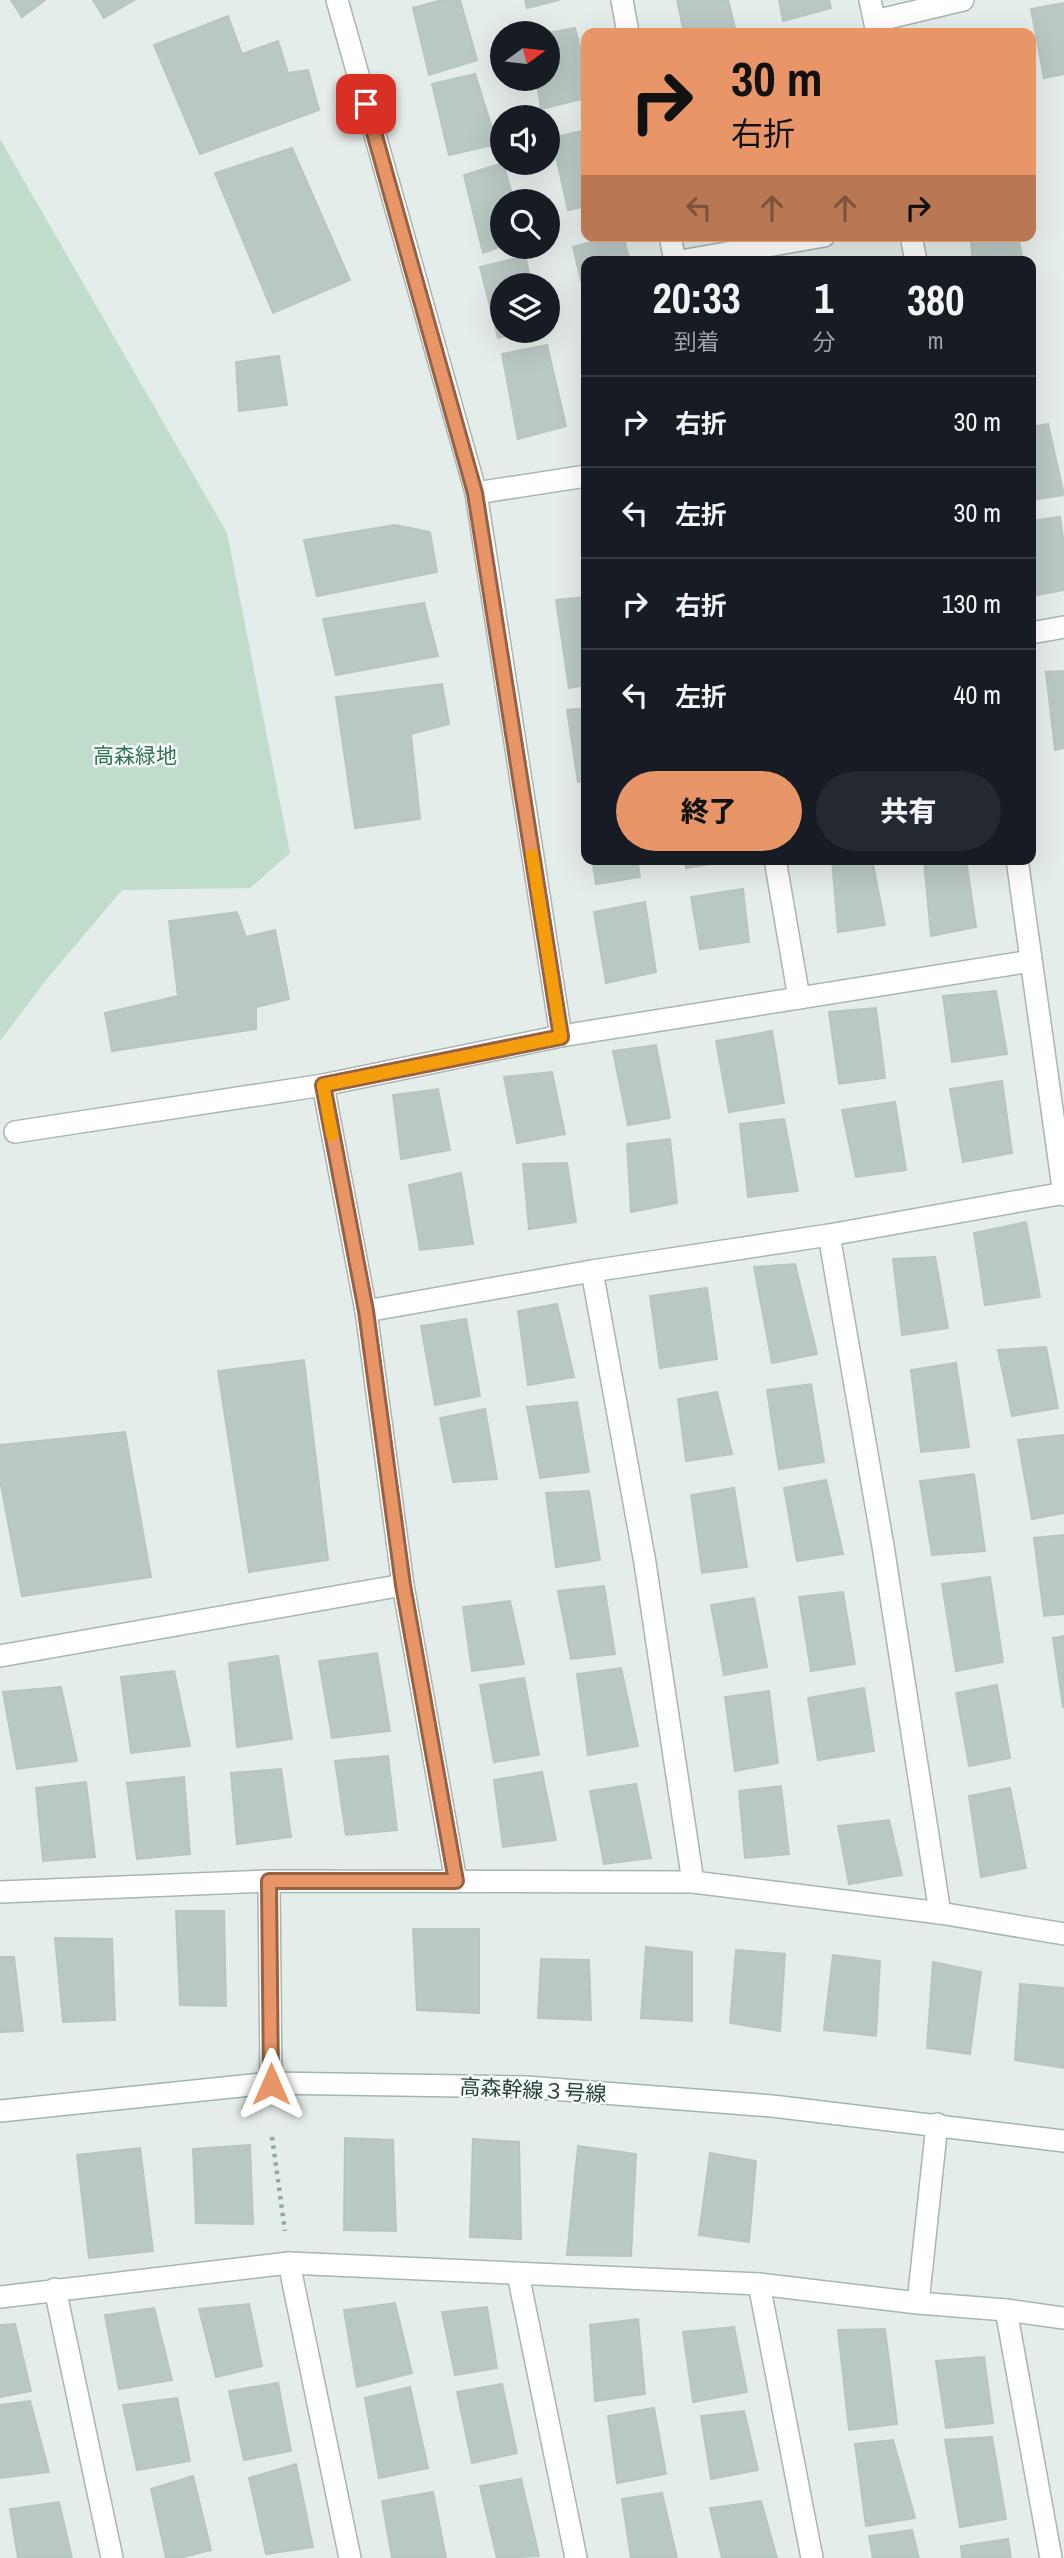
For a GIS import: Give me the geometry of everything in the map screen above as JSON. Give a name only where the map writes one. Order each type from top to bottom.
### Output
[{"type":"street","points":[[337,0],[475,493],[561,1037]]},
{"type":"street","points":[[622,0],[627,28]]},
{"type":"street","points":[[870,0],[876,27],[963,0]]},
{"type":"street","points":[[710,256],[790,242]]},
{"type":"street","points":[[475,493],[581,477]]},
{"type":"street","points":[[1036,632],[1064,627]]},
{"type":"street","points":[[776,865],[799,998]]},
{"type":"street","points":[[366,1311],[592,1271],[829,1236],[1064,1194],[1018,865]]},
{"type":"street","points":[[15,1132],[323,1085],[561,1037],[1031,961]]},
{"type":"street","points":[[323,1085],[366,1311],[403,1585],[456,1881]]},
{"type":"street","points":[[829,1236],[883,1546],[940,1913]]},
{"type":"street","points":[[592,1271],[645,1563],[693,1882]]},
{"type":"street","points":[[0,1656],[403,1585]]},
{"type":"street","points":[[0,1892],[269,1881],[693,1882],[940,1913],[1064,1934]]},
{"type":"street","points":[[269,1881],[271,2084]]},
{"type":"street","name":"高森幹線３号線","points":[[0,2111],[271,2084],[526,2087],[772,2106],[1064,2141]]},
{"type":"street","points":[[918,2303],[937,2124]]},
{"type":"street","points":[[289,2263],[350,2558]]},
{"type":"street","points":[[0,2297],[289,2263],[760,2284],[1064,2318]]},
{"type":"street","points":[[517,2274],[576,2558]]},
{"type":"street","points":[[760,2284],[812,2558]]},
{"type":"street","points":[[55,2289],[112,2558]]},
{"type":"street","points":[[1006,2310],[1051,2558]]},
{"type":"path","points":[[272,2137],[289,2263]]},
{"type":"green space","name":"高森緑地","points":[[0,139],[227,533],[290,853],[250,888],[122,890],[46,980],[0,1041]]},
{"type":"building","points":[[11,0],[45,0],[22,17]]},
{"type":"building","points":[[93,0],[134,0],[104,18]]},
{"type":"building","points":[[442,0],[460,0],[477,60],[429,75],[413,8]]},
{"type":"building","points":[[525,0],[559,0],[527,8]]},
{"type":"building","points":[[677,0],[728,0],[735,28],[683,28]]},
{"type":"building","points":[[779,0],[829,0],[831,8],[783,21]]},
{"type":"building","points":[[1064,3],[1064,74],[1044,78],[1031,9]]},
{"type":"building","points":[[228,16],[242,54],[278,41],[288,73],[308,70],[319,110],[200,154],[154,45]]},
{"type":"building","points":[[575,28],[581,50],[581,99],[557,105],[540,105],[538,91],[560,91],[560,31]]},
{"type":"building","points":[[475,74],[490,122],[490,146],[449,155],[432,84]]},
{"type":"building","points":[[581,131],[581,207],[568,210],[560,174],[560,136]]},
{"type":"building","points":[[292,148],[350,280],[273,313],[215,173]]},
{"type":"building","points":[[490,167],[490,175],[506,175],[511,189],[490,189],[490,250],[483,253],[464,175]]},
{"type":"building","points":[[592,242],[625,242],[629,256],[581,256],[581,281],[573,247]]},
{"type":"building","points":[[971,242],[1019,242],[1022,256],[972,256]]},
{"type":"building","points":[[513,259],[526,259],[529,273],[490,273],[490,306],[480,267]]},
{"type":"building","points":[[547,345],[566,426],[518,439],[502,354]]},
{"type":"building","points":[[279,356],[287,405],[239,411],[236,362]]},
{"type":"building","points":[[1048,424],[1064,495],[1036,499],[1036,426]]},
{"type":"building","points":[[1060,517],[1064,544],[1064,590],[1036,595],[1036,520]]},
{"type":"building","points":[[395,525],[430,532],[437,572],[317,596],[304,540]]},
{"type":"building","points":[[581,598],[581,686],[569,688],[556,600]]},
{"type":"building","points":[[424,603],[438,656],[336,675],[323,619]]},
{"type":"building","points":[[1064,671],[1064,748],[1055,750],[1046,672]]},
{"type":"building","points":[[442,684],[449,724],[411,734],[420,819],[355,828],[336,697]]},
{"type":"building","points":[[581,709],[581,782],[578,782],[567,710]]},
{"type":"building","points":[[593,865],[638,865],[640,877],[596,884]]},
{"type":"building","points":[[832,865],[873,865],[885,925],[838,932]]},
{"type":"building","points":[[924,865],[967,865],[976,927],[931,936]]},
{"type":"building","points":[[743,889],[749,942],[700,949],[691,897]]},
{"type":"building","points":[[645,902],[656,972],[606,983],[594,912]]},
{"type":"building","points":[[237,912],[246,937],[275,930],[289,999],[256,1007],[256,1029],[112,1051],[105,1013],[178,996],[169,921]]},
{"type":"building","points":[[996,991],[1007,1054],[952,1062],[943,996]]},
{"type":"building","points":[[876,1008],[885,1078],[839,1084],[829,1012]]},
{"type":"building","points":[[772,1031],[784,1103],[729,1112],[716,1041]]},
{"type":"building","points":[[656,1045],[670,1118],[628,1125],[613,1051]]},
{"type":"building","points":[[552,1072],[565,1134],[517,1143],[504,1077]]},
{"type":"building","points":[[1002,1081],[1012,1153],[963,1162],[950,1089]]},
{"type":"building","points":[[438,1089],[450,1150],[401,1159],[393,1095]]},
{"type":"building","points":[[895,1102],[906,1170],[856,1177],[842,1110]]},
{"type":"building","points":[[784,1119],[798,1191],[748,1197],[740,1124]]},
{"type":"building","points":[[670,1139],[677,1203],[631,1212],[627,1144]]},
{"type":"building","points":[[567,1163],[576,1222],[529,1229],[523,1164]]},
{"type":"building","points":[[461,1173],[473,1244],[420,1250],[409,1185]]},
{"type":"building","points":[[1026,1222],[1040,1297],[985,1305],[974,1233]]},
{"type":"building","points":[[935,1257],[948,1328],[902,1335],[893,1259]]},
{"type":"building","points":[[795,1264],[817,1354],[772,1363],[754,1267]]},
{"type":"building","points":[[707,1288],[717,1359],[660,1368],[650,1296]]},
{"type":"building","points":[[557,1304],[574,1377],[528,1385],[518,1311]]},
{"type":"building","points":[[466,1319],[480,1396],[435,1405],[421,1326]]},
{"type":"building","points":[[1046,1347],[1058,1408],[1012,1416],[998,1350]]},
{"type":"building","points":[[304,1360],[328,1560],[249,1572],[218,1371]]},
{"type":"building","points":[[956,1363],[969,1447],[921,1452],[911,1370]]},
{"type":"building","points":[[811,1384],[824,1462],[779,1469],[767,1390]]},
{"type":"building","points":[[717,1392],[732,1454],[686,1461],[678,1399]]},
{"type":"building","points":[[577,1402],[589,1472],[540,1478],[527,1407]]},
{"type":"building","points":[[485,1409],[497,1479],[453,1482],[440,1418]]},
{"type":"building","points":[[125,1432],[151,1577],[22,1596],[0,1480],[0,1445]]},
{"type":"building","points":[[1064,1435],[1064,1513],[1032,1519],[1018,1440]]},
{"type":"building","points":[[974,1474],[985,1551],[932,1555],[920,1481]]},
{"type":"building","points":[[826,1480],[843,1554],[797,1561],[784,1488]]},
{"type":"building","points":[[734,1488],[747,1567],[702,1573],[691,1495]]},
{"type":"building","points":[[589,1491],[600,1560],[556,1567],[546,1493]]},
{"type":"building","points":[[1064,1535],[1064,1614],[1044,1616],[1034,1538]]},
{"type":"building","points":[[990,1577],[1003,1662],[956,1671],[942,1584]]},
{"type":"building","points":[[604,1586],[615,1654],[571,1659],[558,1591]]},
{"type":"building","points":[[843,1592],[855,1664],[811,1671],[799,1597]]},
{"type":"building","points":[[754,1598],[767,1667],[724,1675],[711,1605]]},
{"type":"building","points":[[510,1601],[524,1664],[472,1671],[463,1607]]},
{"type":"building","points":[[1064,1636],[1064,1707],[1063,1707],[1053,1638]]},
{"type":"building","points":[[377,1653],[390,1731],[332,1738],[319,1661]]},
{"type":"building","points":[[278,1656],[292,1739],[237,1747],[229,1663]]},
{"type":"building","points":[[621,1668],[638,1746],[588,1755],[577,1674]]},
{"type":"building","points":[[174,1671],[190,1746],[131,1753],[121,1677]]},
{"type":"building","points":[[524,1678],[539,1755],[494,1762],[480,1685]]},
{"type":"building","points":[[997,1685],[1010,1758],[969,1766],[956,1693]]},
{"type":"building","points":[[61,1687],[77,1761],[17,1769],[3,1692]]},
{"type":"building","points":[[864,1688],[874,1751],[818,1760],[808,1698]]},
{"type":"building","points":[[769,1691],[778,1763],[735,1771],[725,1697]]},
{"type":"building","points":[[388,1756],[397,1830],[346,1835],[335,1761]]},
{"type":"building","points":[[281,1769],[291,1837],[237,1844],[231,1773]]},
{"type":"building","points":[[542,1772],[556,1840],[503,1847],[494,1780]]},
{"type":"building","points":[[184,1777],[190,1854],[137,1859],[127,1783]]},
{"type":"building","points":[[86,1782],[95,1857],[43,1861],[36,1788]]},
{"type":"building","points":[[636,1784],[651,1858],[604,1864],[590,1791]]},
{"type":"building","points":[[781,1786],[789,1854],[745,1858],[739,1791]]},
{"type":"building","points":[[1010,1788],[1026,1868],[981,1877],[969,1796]]},
{"type":"building","points":[[889,1820],[902,1875],[849,1884],[838,1826]]},
{"type":"building","points":[[176,1911],[224,1911],[226,2006],[180,2005]]},
{"type":"building","points":[[413,1929],[479,1929],[479,2013],[417,2010]]},
{"type":"building","points":[[55,1938],[112,1939],[115,2020],[63,2022]]},
{"type":"building","points":[[646,1947],[692,1952],[692,2021],[641,2018]]},
{"type":"building","points":[[736,1950],[785,1954],[780,2031],[730,2023]]},
{"type":"building","points":[[833,1955],[880,1961],[876,2036],[824,2030]]},
{"type":"building","points":[[0,1957],[14,1957],[23,2031],[0,2032]]},
{"type":"building","points":[[541,1959],[589,1960],[591,2020],[538,2018]]},
{"type":"building","points":[[933,1962],[981,1972],[970,2054],[927,2048]]},
{"type":"building","points":[[1020,1984],[1064,1988],[1064,2068],[1015,2060]]},
{"type":"building","points":[[345,2138],[393,2140],[396,2231],[344,2230]]},
{"type":"building","points":[[473,2139],[519,2142],[521,2239],[470,2237]]},
{"type":"building","points":[[250,2145],[253,2224],[196,2223],[193,2149]]},
{"type":"building","points":[[578,2146],[636,2154],[631,2256],[567,2255]]},
{"type":"building","points":[[140,2148],[153,2251],[89,2258],[77,2155]]},
{"type":"building","points":[[710,2153],[756,2161],[749,2242],[699,2235]]},
{"type":"building","points":[[395,2303],[412,2373],[357,2387],[344,2310]]},
{"type":"building","points":[[249,2304],[262,2366],[216,2377],[199,2309]]},
{"type":"building","points":[[487,2307],[497,2368],[455,2375],[442,2312]]},
{"type":"building","points":[[154,2308],[172,2380],[119,2389],[105,2315]]},
{"type":"building","points":[[638,2319],[645,2394],[595,2401],[590,2325]]},
{"type":"building","points":[[15,2324],[31,2391],[0,2397],[0,2325]]},
{"type":"building","points":[[734,2327],[747,2392],[693,2402],[683,2332]]},
{"type":"building","points":[[885,2329],[897,2424],[849,2430],[838,2330]]},
{"type":"building","points":[[984,2357],[993,2423],[946,2428],[936,2361]]},
{"type":"building","points":[[278,2383],[291,2451],[244,2460],[229,2391]]},
{"type":"building","points":[[502,2384],[517,2453],[472,2463],[457,2392]]},
{"type":"building","points":[[410,2387],[428,2468],[379,2478],[365,2398]]},
{"type":"building","points":[[177,2398],[190,2461],[137,2470],[123,2405]]},
{"type":"building","points":[[30,2401],[49,2472],[0,2478],[0,2405]]},
{"type":"building","points":[[654,2408],[666,2474],[617,2483],[608,2416]]},
{"type":"building","points":[[744,2411],[758,2470],[711,2479],[701,2416]]},
{"type":"building","points":[[992,2437],[1006,2519],[960,2527],[945,2440]]},
{"type":"building","points":[[893,2440],[915,2518],[866,2526],[855,2444]]},
{"type":"building","points":[[296,2464],[313,2547],[266,2554],[249,2478]]},
{"type":"building","points":[[193,2476],[211,2550],[179,2558],[166,2558],[151,2489]]},
{"type":"building","points":[[521,2479],[539,2556],[497,2558],[480,2486]]},
{"type":"building","points":[[433,2492],[446,2558],[392,2558],[382,2501]]},
{"type":"building","points":[[662,2493],[677,2558],[631,2558],[622,2499]]},
{"type":"building","points":[[761,2501],[777,2558],[722,2558],[710,2508]]},
{"type":"building","points":[[59,2502],[72,2558],[18,2558],[10,2509]]},
{"type":"building","points":[[912,2530],[919,2558],[873,2558],[869,2536]]},
{"type":"building","points":[[1008,2539],[1011,2558],[962,2558],[961,2546]]},
{"type":"slow traffic","points":[[332,1135],[323,1085],[561,1037],[532,855]]},
{"type":"route","points":[[271,2084],[269,1881],[456,1881],[403,1585],[366,1311],[323,1085],[561,1037],[475,493],[366,104]]}]
